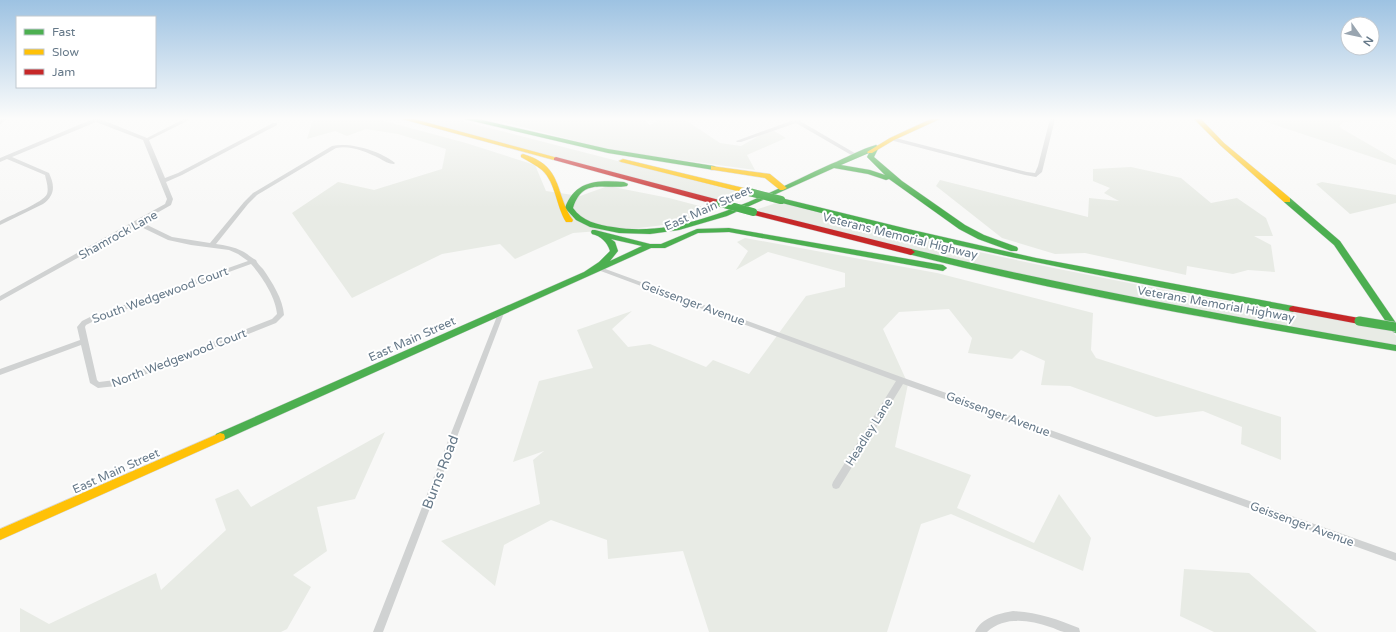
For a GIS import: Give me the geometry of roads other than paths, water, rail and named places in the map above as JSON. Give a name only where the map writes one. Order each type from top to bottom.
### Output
[{"type":"main road","points":[[501,148],[519,154],[544,168],[552,178],[566,216],[580,226],[595,232],[650,246],[662,246],[697,232],[729,230],[1061,291],[1184,311]]},
{"type":"main road","name":"Veterans Memorial Highway","points":[[514,148],[925,256],[1055,285],[1184,311],[1396,348]]},
{"type":"main road","name":"Veterans Memorial Highway","points":[[579,148],[780,200],[836,216],[992,252],[1097,274],[1396,328]]},
{"type":"main road","points":[[597,148],[767,176],[788,177],[822,171]]},
{"type":"main road","name":"East Main Street","points":[[0,535],[872,148]]},
{"type":"main road","name":"East Main Street","points":[[833,166],[840,165],[873,148]]},
{"type":"main road","points":[[875,148],[870,157],[872,162],[915,195],[971,232],[996,243],[1042,258],[1177,288]]},
{"type":"main road","points":[[1227,148],[1337,243],[1396,328]]},
{"type":"main road","points":[[833,166],[874,173],[915,195]]},
{"type":"main road","points":[[767,176],[783,188]]},
{"type":"main road","points":[[695,196],[636,186],[605,183],[590,186],[578,192],[570,201],[569,208],[574,216],[586,223],[618,232],[643,234],[659,233],[679,229],[724,214]]},
{"type":"main road","points":[[584,276],[602,264],[614,251],[611,242],[595,232]]},
{"type":"street","points":[[0,160],[28,148]]},
{"type":"street","name":"Shamrock Lane","points":[[0,299],[168,205],[170,199],[149,148]]},
{"type":"street","points":[[162,181],[180,174],[228,148]]},
{"type":"street","points":[[213,244],[246,203],[256,194],[332,148]]},
{"type":"street","points":[[356,148],[377,155],[392,163]]},
{"type":"street","points":[[844,148],[855,155]]},
{"type":"street","points":[[929,148],[1036,175],[1039,172],[1045,148]]},
{"type":"street","points":[[0,223],[40,203],[49,196],[50,192],[48,174],[7,157]]},
{"type":"street","points":[[138,223],[170,238],[187,242],[213,244],[240,251],[254,261]]},
{"type":"street","name":"North Wedgewood Court","points":[[83,342],[93,381],[95,384],[102,386],[116,383],[275,320],[281,315],[280,307],[263,273],[254,261]]},
{"type":"street","name":"South Wedgewood Court","points":[[83,342],[81,327],[92,318],[254,261]]},
{"type":"street","name":"Geissenger Avenue","points":[[600,269],[901,380],[1396,558]]},
{"type":"street","name":"Burns Road","points":[[378,632],[501,313]]},
{"type":"street","points":[[0,372],[83,342]]},
{"type":"street","name":"Headley Lane","points":[[836,485],[901,380]]},
{"type":"street","points":[[980,632],[992,621],[1014,616],[1042,619],[1075,632]]}]
